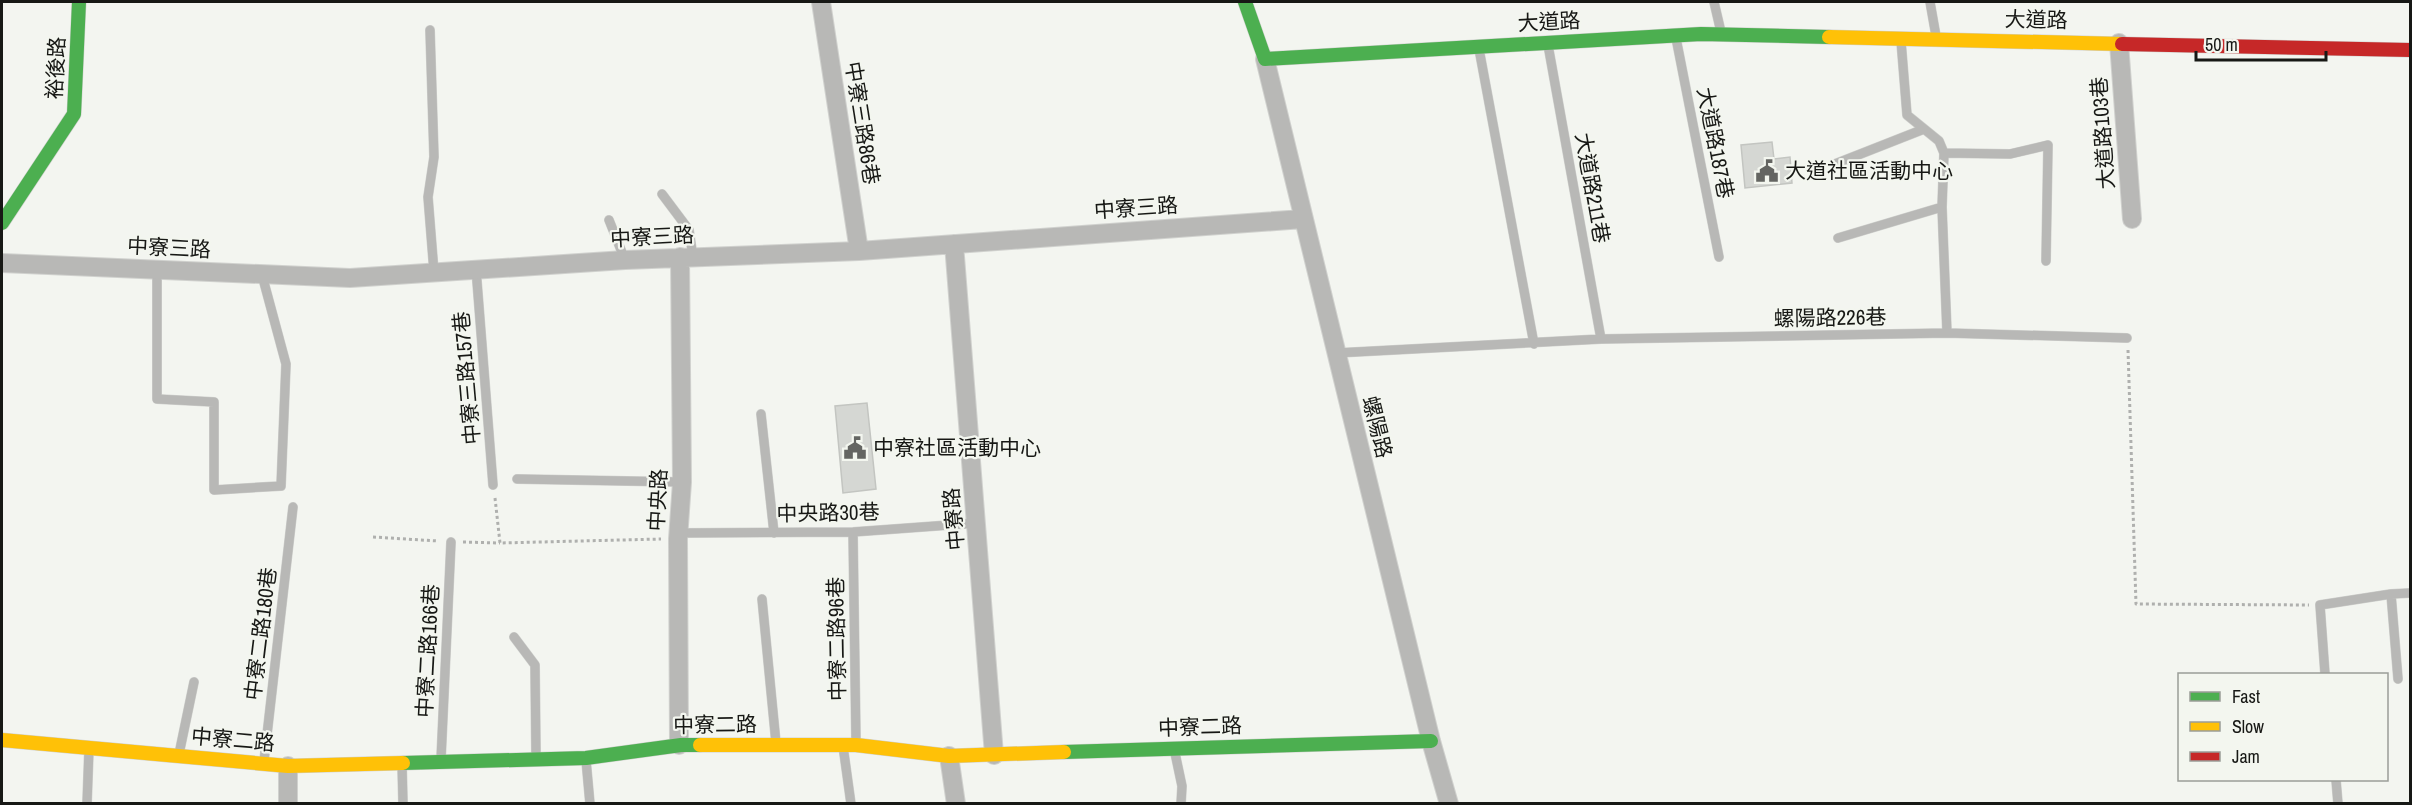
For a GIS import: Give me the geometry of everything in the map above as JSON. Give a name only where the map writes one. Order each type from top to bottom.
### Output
[{"type":"street","name":"裕後路","points":[[2,223],[75,114],[79,2]]},
{"type":"street","name":"中寮三路86巷","points":[[821,2],[859,251]]},
{"type":"street","points":[[1245,2],[1265,59]]},
{"type":"street","name":"大道路","points":[[1265,59],[1722,35],[2410,50]]},
{"type":"street","name":"大道路103巷","points":[[2119,43],[2132,219]]},
{"type":"street","name":"螺陽路","points":[[1265,59],[1431,741],[1449,804]]},
{"type":"street","name":"中寮三路","points":[[2,263],[350,278],[625,260],[859,251],[1304,219]]},
{"type":"street","name":"中寮路","points":[[954,244],[994,755]]},
{"type":"street","name":"中央路","points":[[679,746],[679,536],[687,257]]},
{"type":"street","name":"中寮二路","points":[[2,740],[288,766],[586,758],[679,746],[850,745],[950,756],[1431,741]]},
{"type":"street","points":[[950,756],[956,804]]},
{"type":"street","points":[[288,766],[288,804]]},
{"type":"lane","points":[[1714,2],[1722,35]]},
{"type":"lane","points":[[1930,2],[1936,39]]},
{"type":"lane","points":[[430,30],[434,157],[428,197],[434,272]]},
{"type":"lane","name":"大道路187巷","points":[[1675,36],[1719,257]]},
{"type":"lane","points":[[1900,38],[1907,115],[1939,141],[1944,153],[1942,207],[1947,333]]},
{"type":"lane","name":"大道路211巷","points":[[1548,43],[1601,339]]},
{"type":"lane","points":[[1479,47],[1534,344]]},
{"type":"lane","points":[[1835,164],[1924,129]]},
{"type":"lane","points":[[1944,153],[2010,154],[2048,145],[2046,261]]},
{"type":"lane","points":[[662,194],[689,230],[687,257]]},
{"type":"lane","points":[[1838,238],[1942,207]]},
{"type":"lane","points":[[609,220],[625,260]]},
{"type":"lane","name":"中寮三路157巷","points":[[476,268],[493,485]]},
{"type":"lane","points":[[157,270],[157,399],[214,402],[214,490],[281,486],[286,364],[262,275]]},
{"type":"lane","name":"螺陽路226巷","points":[[1336,353],[1601,339],[1947,333],[2127,338]]},
{"type":"lane","points":[[761,414],[774,532]]},
{"type":"lane","points":[[517,479],[682,482]]},
{"type":"lane","name":"中寮二路180巷","points":[[264,764],[293,507]]},
{"type":"lane","name":"中央路30巷","points":[[679,536],[774,532],[853,532],[977,523]]},
{"type":"lane","name":"中寮二路96巷","points":[[851,804],[853,532]]},
{"type":"lane","name":"中寮二路166巷","points":[[441,762],[451,542]]},
{"type":"lane","points":[[2325,673],[2320,605],[2410,593]]},
{"type":"lane","points":[[2391,594],[2398,679]]},
{"type":"lane","points":[[762,599],[777,745]]},
{"type":"lane","points":[[514,637],[535,665],[536,759]]},
{"type":"lane","points":[[178,756],[194,682]]},
{"type":"lane","points":[[87,804],[89,748]]},
{"type":"lane","points":[[1174,749],[1182,786],[1181,804]]},
{"type":"lane","points":[[586,758],[590,804]]},
{"type":"lane","points":[[402,762],[403,804]]},
{"type":"lane","points":[[2336,781],[2338,804]]},
{"type":"path","points":[[2127,338],[2136,604],[2320,605]]},
{"type":"path","points":[[493,485],[500,543],[679,536]]},
{"type":"building","name":"大道社區活動中心","points":[[1772,142],[1774,159],[1790,157],[1792,183],[1745,188],[1741,145]]},
{"type":"building","name":"中寮社區活動中心","points":[[867,403],[876,489],[843,493],[835,406]]},
{"type":"traffic: fast","points":[[2,223],[74,114],[79,2]]},
{"type":"traffic: fast","points":[[1245,2],[1265,59],[1701,34],[1829,37]]},
{"type":"traffic: fast","points":[[1064,752],[1431,741]]},
{"type":"traffic: fast","points":[[403,763],[586,758],[681,745],[700,745]]},
{"type":"traffic: slow","points":[[1829,37],[2122,44]]},
{"type":"traffic: slow","points":[[2,740],[288,766],[403,763]]},
{"type":"traffic: slow","points":[[700,745],[856,745],[949,756],[1064,752]]},
{"type":"traffic: jam","points":[[2122,44],[2410,50]]},
{"type":"place","name":"大道社區活動中心","points":[[1767,171]]},
{"type":"place","name":"中寮社區活動中心","points":[[855,448]]}]
